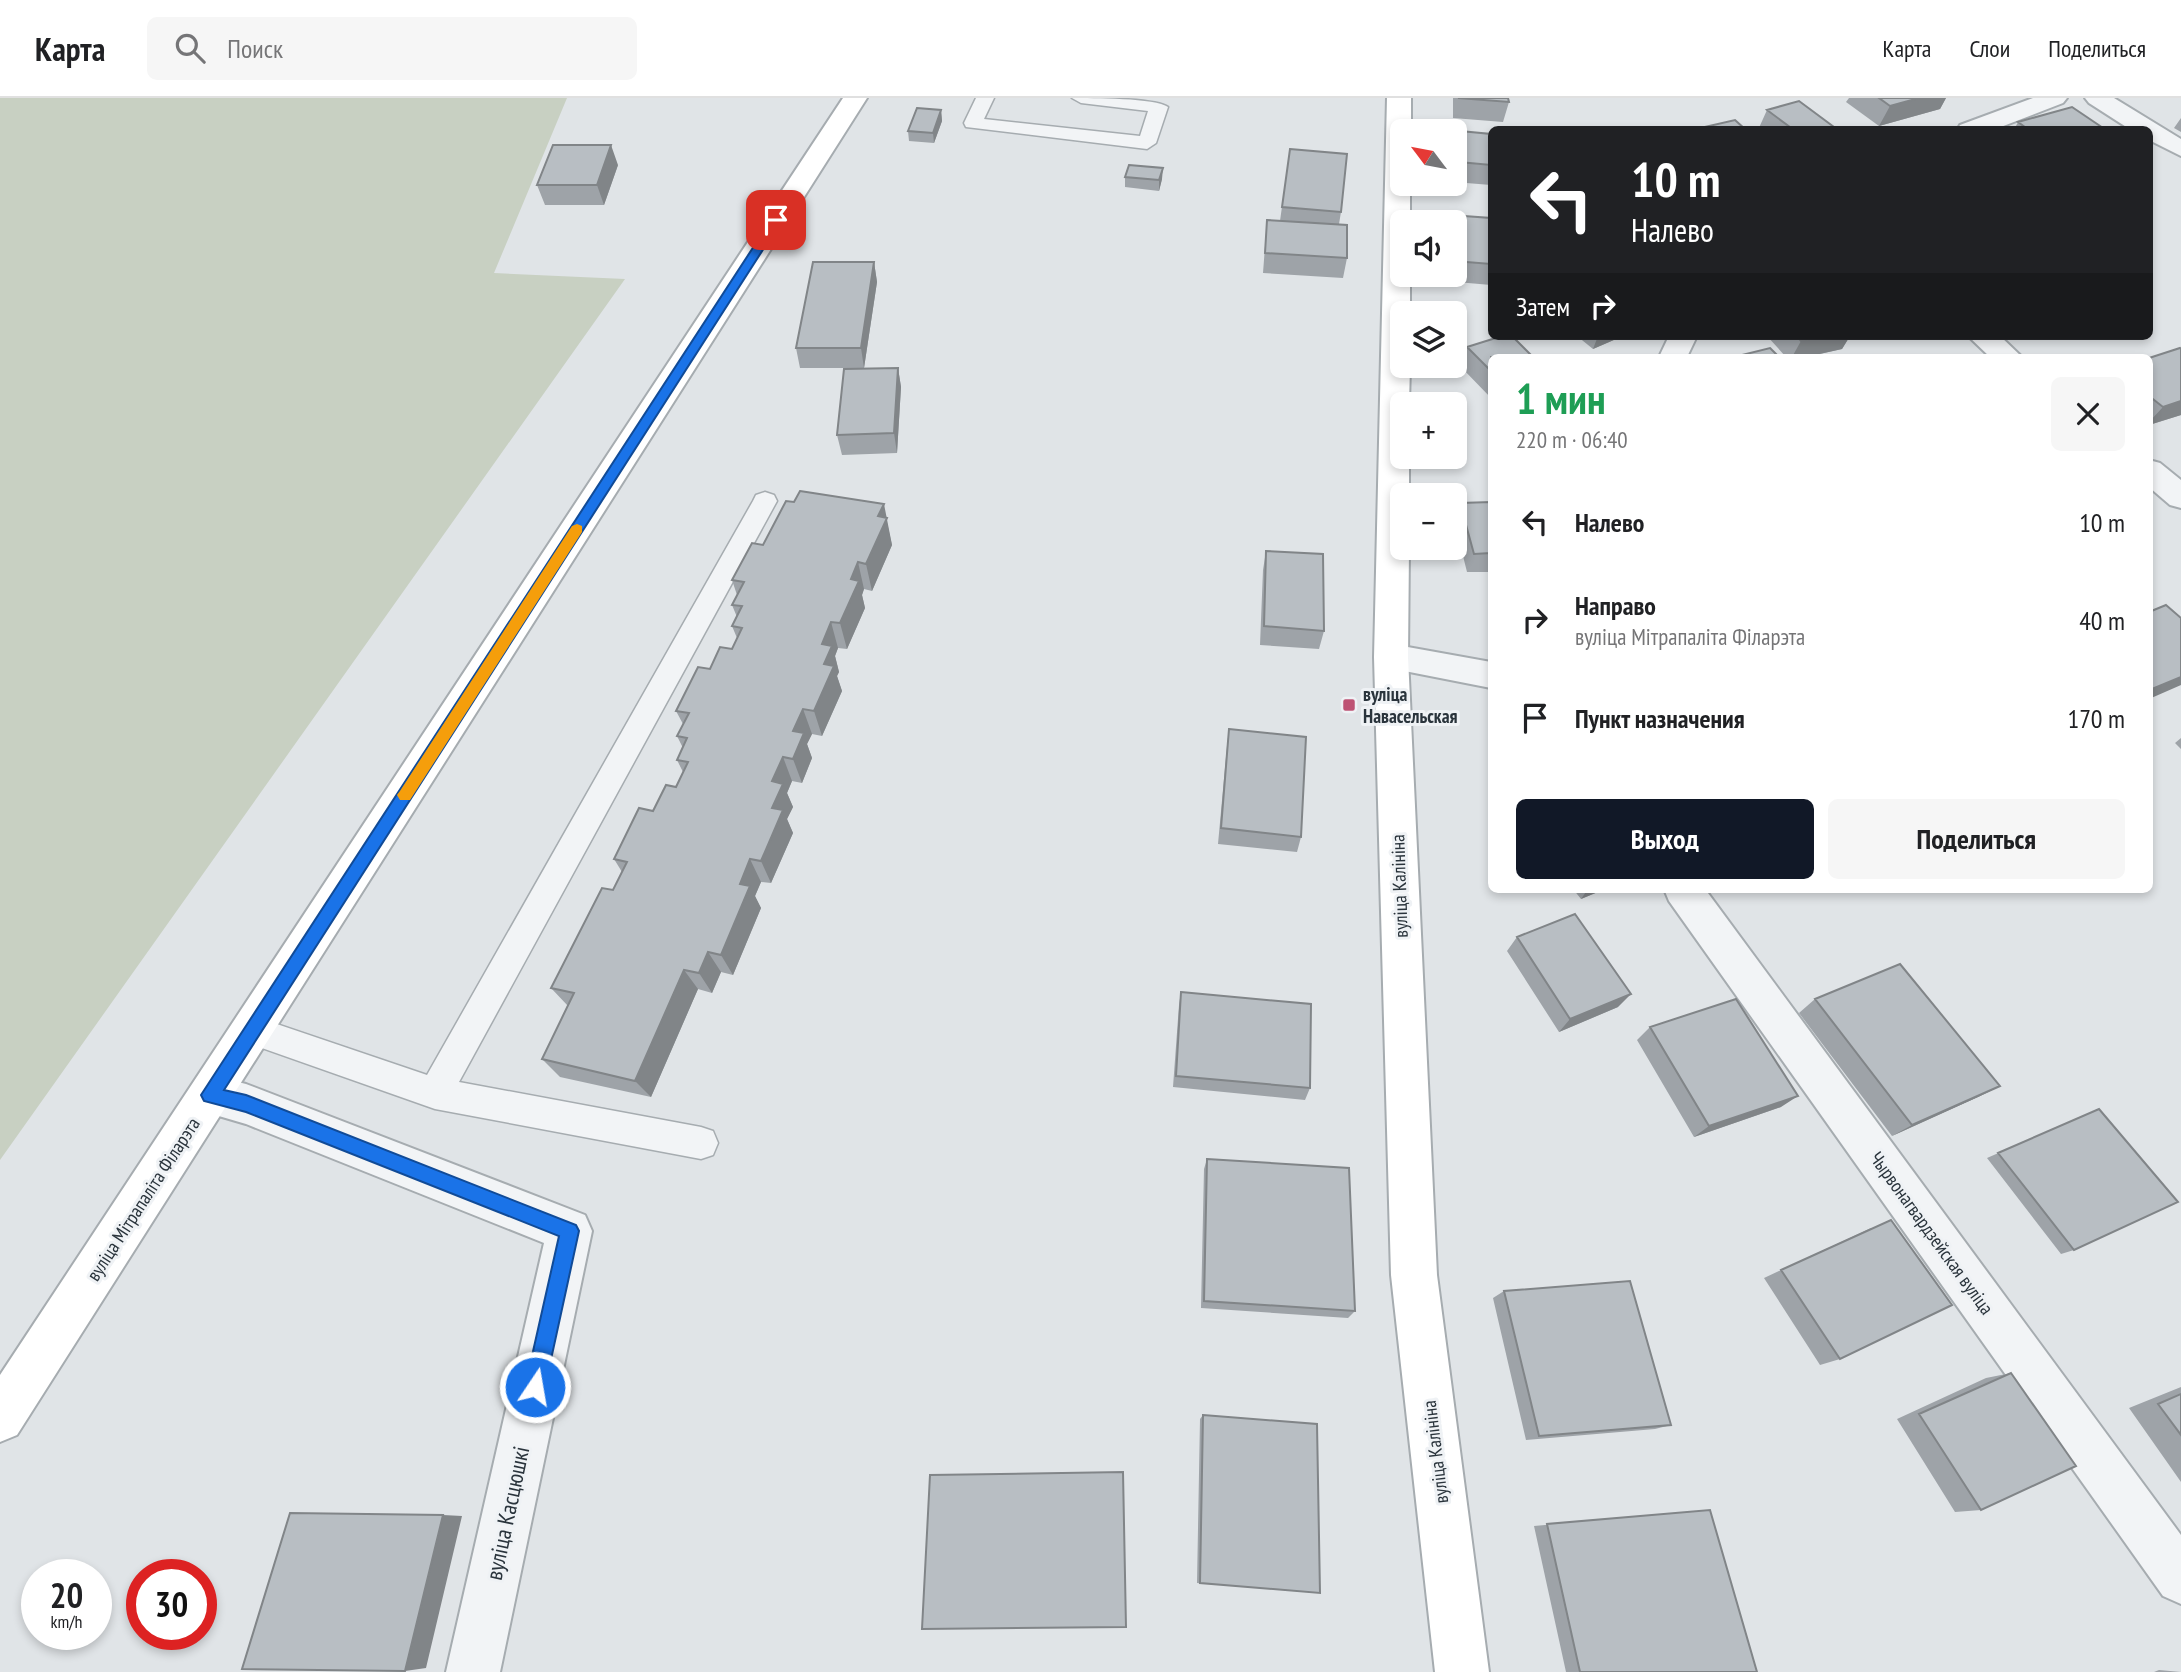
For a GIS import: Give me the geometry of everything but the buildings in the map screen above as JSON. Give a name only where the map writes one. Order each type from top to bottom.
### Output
[{"type":"main road","name":"вуліца Мітрапаліта Філарэта","points":[[0,1418],[855,98]]},
{"type":"main road","name":"вуліца Калініна","points":[[1399,98],[1391,657],[1414,1275],[1462,1672]]},
{"type":"street","points":[[1980,126],[2055,98]]},
{"type":"street","points":[[2097,98],[2142,126]]},
{"type":"street","points":[[2153,132],[2181,149]]},
{"type":"street","points":[[1987,340],[2004,354]]},
{"type":"street","points":[[2153,474],[2181,496]]},
{"type":"street","points":[[1391,657],[1488,675]]},
{"type":"street","name":"Чырвонагвардзейская вуліца","points":[[1685,893],[2181,1577]]},
{"type":"street","name":"вуліца Касцюшкі","points":[[210,1095],[246,1104],[569,1231],[473,1672]]},
{"type":"lane","points":[[985,98],[973,124],[1147,144],[1159,107],[1081,98]]},
{"type":"lane","points":[[435,1093],[765,501]]},
{"type":"lane","points":[[253,1031],[435,1093],[701,1143]]},
{"type":"shaded area","points":[[0,98],[567,98],[494,273],[625,279],[0,1160]]},
{"type":"slow traffic","points":[[405,795],[577,529]]},
{"type":"place","name":"вуліца Навасельская","points":[[1349,705]]},
{"type":"route","points":[[535,1387],[569,1231],[246,1104],[210,1095],[776,220]]}]
